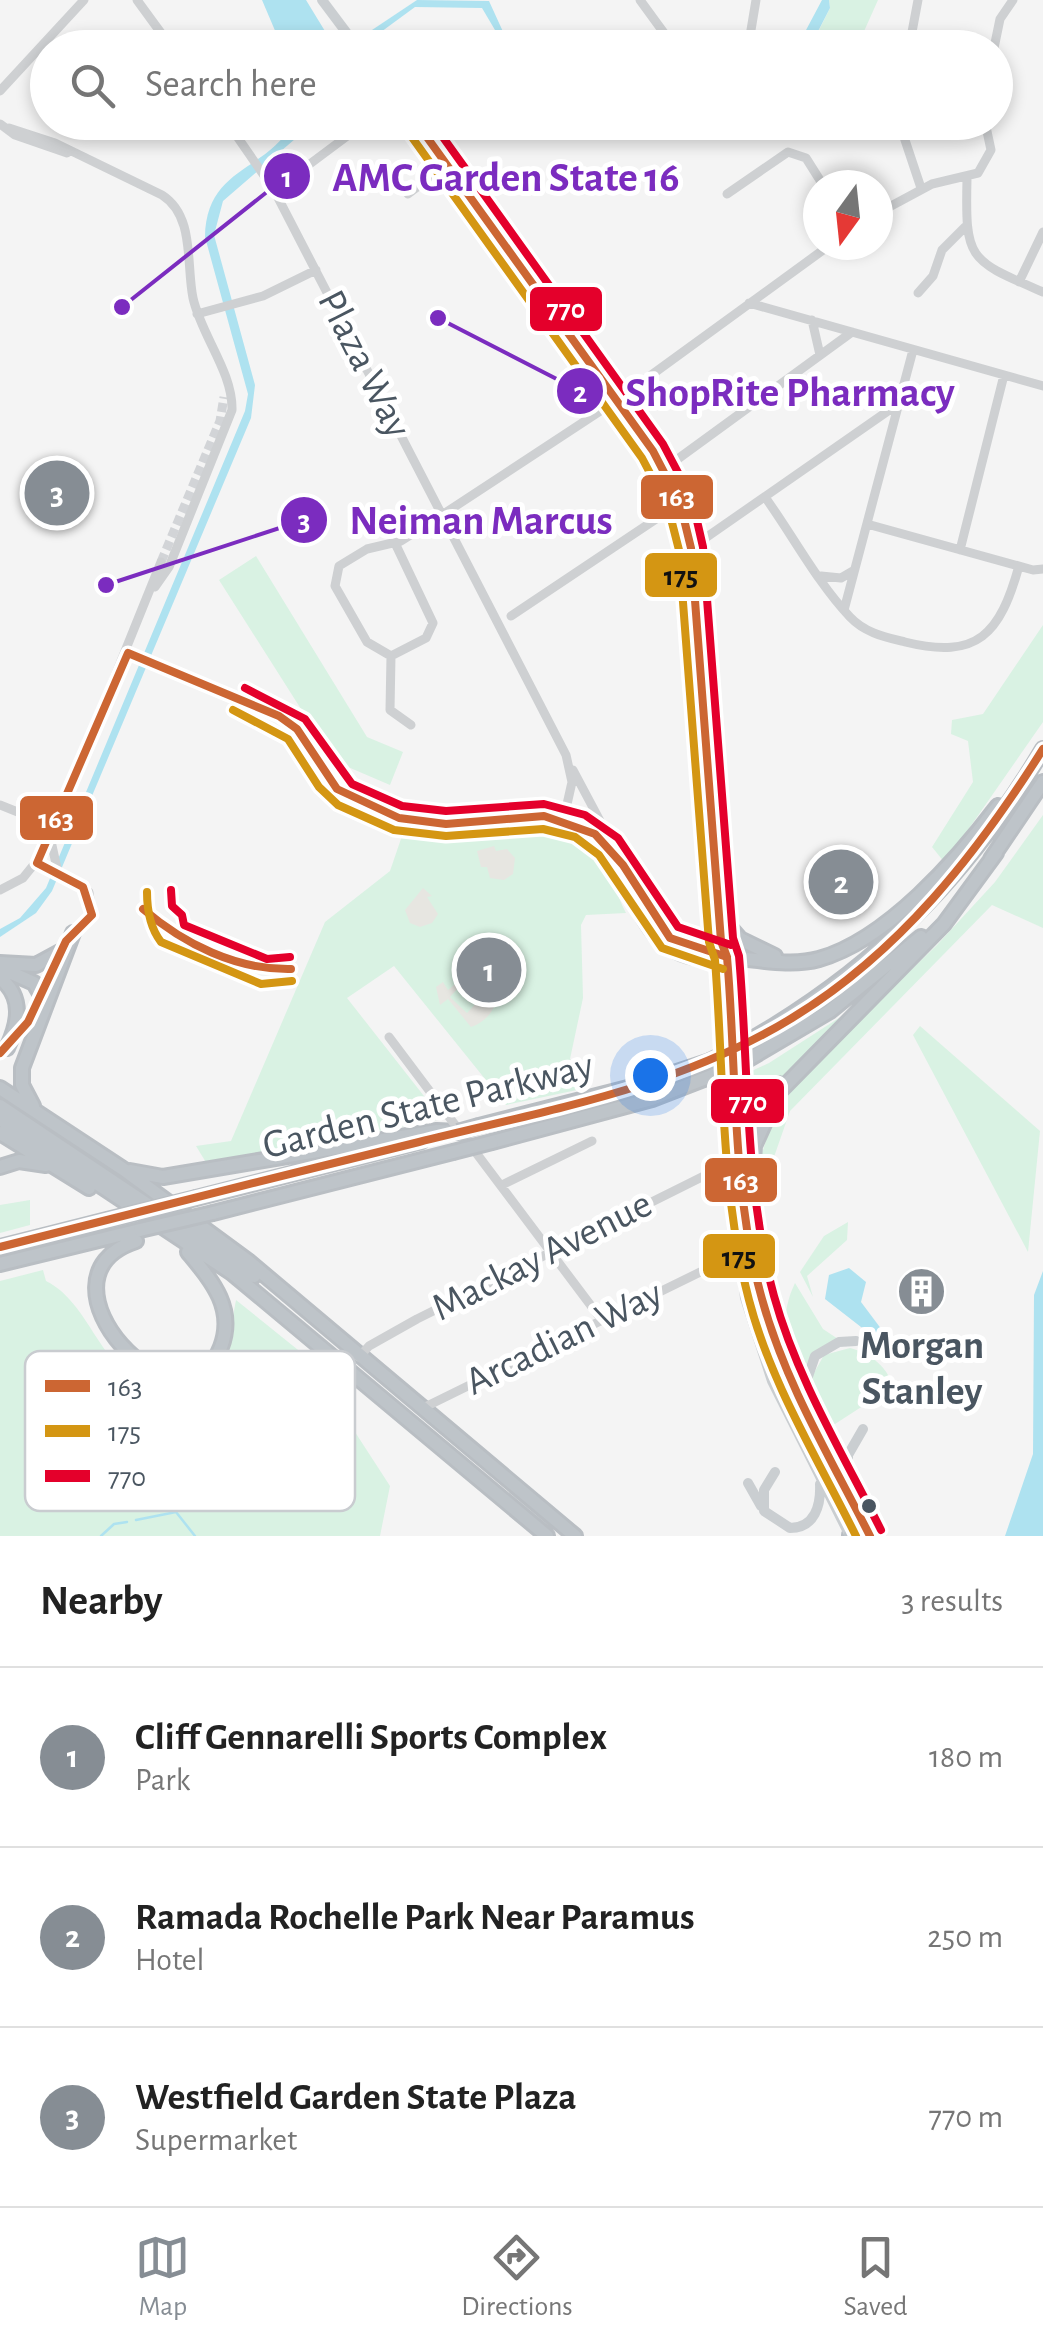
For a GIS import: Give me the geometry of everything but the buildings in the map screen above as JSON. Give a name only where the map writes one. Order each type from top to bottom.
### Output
[{"type":"highway","points":[[720,954],[792,962],[823,958],[842,949],[920,892],[982,827],[1043,746]]},
{"type":"highway","name":"Garden State Parkway","points":[[138,1235],[156,1226],[652,1098],[712,1068],[836,986],[910,925],[985,839],[1043,746]]},
{"type":"highway","name":"Garden State Parkway","points":[[0,1248],[439,1133],[458,1132],[747,1060],[862,988],[945,912],[996,853],[1043,782]]},
{"type":"highway","points":[[750,1222],[750,1165],[759,1128],[778,1093],[944,924],[996,853]]},
{"type":"highway","points":[[720,916],[748,945],[792,962]]},
{"type":"highway","points":[[38,1112],[22,1085],[22,1068],[73,932]]},
{"type":"highway","points":[[0,966],[36,965],[60,952]]},
{"type":"highway","points":[[0,966],[34,983],[40,996]]},
{"type":"highway","points":[[0,978],[10,987],[18,1009],[16,1026],[3,1050]]},
{"type":"highway","points":[[734,1107],[766,1095],[804,1064]]},
{"type":"highway","points":[[0,1088],[123,1169],[248,1261],[350,1351]]},
{"type":"highway","points":[[0,1106],[270,1283]]},
{"type":"highway","points":[[0,1119],[256,1294],[325,1351]]},
{"type":"highway","points":[[0,1133],[256,1294]]},
{"type":"highway","points":[[123,1169],[163,1177],[439,1133]]},
{"type":"highway","points":[[0,1167],[25,1160],[59,1169]]},
{"type":"highway","points":[[128,1351],[100,1310],[96,1287],[102,1265],[115,1250],[138,1235]]},
{"type":"highway","points":[[0,1264],[138,1235]]},
{"type":"highway","points":[[188,1252],[222,1298],[226,1328],[216,1351]]},
{"type":"highway","points":[[355,1355],[575,1536]]},
{"type":"highway","points":[[355,1376],[547,1536]]},
{"type":"main road","points":[[322,0],[345,30]]},
{"type":"main road","points":[[430,140],[617,400],[664,469],[680,503],[691,548],[720,900],[720,954],[734,1107],[756,1266],[776,1342],[870,1536]]},
{"type":"main road","points":[[734,1107],[730,1163],[738,1252],[756,1341],[850,1536]]},
{"type":"main road","points":[[806,1406],[805,1386],[815,1356],[839,1342],[856,1341]]},
{"type":"main road","points":[[848,1492],[848,1455],[864,1429]]},
{"type":"main road","points":[[764,1512],[764,1490],[775,1472]]},
{"type":"main road","points":[[748,1483],[764,1512],[790,1528],[806,1526],[818,1507],[820,1478]]},
{"type":"street","points":[[56,30],[84,0]]},
{"type":"street","points":[[137,0],[159,30]]},
{"type":"street","points":[[751,30],[756,0]]},
{"type":"street","points":[[912,30],[918,0]]},
{"type":"street","points":[[998,30],[1013,0]]},
{"type":"street","points":[[644,1],[663,30]]},
{"type":"street","points":[[0,91],[30,58]]},
{"type":"street","points":[[5,126],[36,144],[67,153],[174,204],[186,232],[197,314],[232,403],[230,419],[168,567],[155,586]]},
{"type":"street","name":"Plaza Way","points":[[241,140],[269,182],[316,270],[566,755],[572,782],[562,825]]},
{"type":"street","points":[[283,184],[342,140]]},
{"type":"street","points":[[905,140],[921,188]]},
{"type":"street","points":[[893,205],[921,188],[978,173],[989,157],[987,140]]},
{"type":"street","points":[[727,194],[788,152],[806,158],[814,170]]},
{"type":"street","points":[[408,194],[448,164]]},
{"type":"street","points":[[966,179],[970,248],[982,263],[1043,292]]},
{"type":"street","points":[[918,293],[933,276],[942,250],[966,228]]},
{"type":"street","points":[[1019,282],[1043,232]]},
{"type":"street","points":[[390,656],[367,642],[335,586],[339,566],[361,552],[395,543],[442,515],[617,400],[809,260]]},
{"type":"street","points":[[197,314],[277,290],[316,270]]},
{"type":"street","points":[[750,303],[1043,386]]},
{"type":"street","points":[[812,320],[820,356]]},
{"type":"street","points":[[664,469],[852,332]]},
{"type":"street","points":[[844,610],[913,350]]},
{"type":"street","points":[[960,550],[1004,375]]},
{"type":"street","points":[[222,376],[224,397]]},
{"type":"street","points":[[691,548],[898,404]]},
{"type":"street","points":[[766,497],[844,610],[859,626],[879,636],[932,648],[955,648],[977,641],[995,626],[1006,609],[1019,566]]},
{"type":"street","points":[[511,616],[680,503]]},
{"type":"street","points":[[867,524],[1019,566],[1043,568]]},
{"type":"street","points":[[390,656],[426,638],[433,623],[395,543]]},
{"type":"street","points":[[23,878],[37,863],[50,838],[133,656],[161,562]]},
{"type":"street","points":[[820,576],[841,578],[855,569]]},
{"type":"street","points":[[133,656],[289,722],[338,788],[416,829],[445,837],[562,825],[606,860],[656,945],[680,959],[720,954]]},
{"type":"street","points":[[390,656],[390,710],[411,725]]},
{"type":"street","points":[[566,755],[660,928],[681,944],[720,954]]},
{"type":"street","points":[[0,804],[55,827]]},
{"type":"street","points":[[399,818],[430,824],[544,816],[595,834],[623,866]]},
{"type":"street","points":[[483,821],[484,833]]},
{"type":"street","points":[[50,838],[55,868]]},
{"type":"street","points":[[3,1050],[28,1022],[60,952],[93,908],[85,887],[55,868],[37,863]]},
{"type":"street","points":[[0,890],[55,868]]},
{"type":"street","points":[[389,1037],[601,1319]]},
{"type":"street","points":[[502,1185],[592,1141]]},
{"type":"street","name":"Mackay Avenue","points":[[358,1358],[368,1346],[416,1319],[730,1163]]},
{"type":"street","points":[[738,1252],[756,1266]]},
{"type":"street","name":"Arcadian Way","points":[[423,1408],[738,1252]]},
{"type":"green space","points":[[829,0],[878,0],[865,30],[819,30],[830,8]]},
{"type":"green space","points":[[256,556],[367,737],[403,752],[390,785],[334,761],[219,580]]},
{"type":"green space","points":[[1043,625],[1043,722],[945,863],[932,847],[973,782],[968,741],[951,734],[952,720],[983,714]]},
{"type":"green space","points":[[1043,815],[1043,928],[992,905],[790,1111],[767,1177],[762,1178],[760,1159],[781,1095],[937,945],[995,882]]},
{"type":"green space","points":[[404,830],[444,840],[529,832],[567,836],[584,845],[604,864],[626,913],[586,915],[581,925],[583,998],[570,1059],[584,1072],[577,1090],[506,1105],[394,966],[347,998],[442,1119],[207,1164],[196,1146],[231,1141],[325,922],[390,871]]},
{"type":"green space","points":[[856,1007],[786,1077],[756,1096],[743,1097],[743,1075],[769,1063]]},
{"type":"green space","points":[[920,1026],[1040,1131],[1028,1252],[913,1035]]},
{"type":"green space","points":[[30,1200],[30,1225],[0,1233],[0,1205]]},
{"type":"green space","points":[[848,1222],[847,1240],[807,1276],[813,1297],[800,1272],[824,1236]]},
{"type":"green space","points":[[43,1270],[46,1281],[75,1306],[106,1351],[25,1351],[25,1511],[355,1511],[355,1432],[390,1486],[380,1536],[0,1536],[0,1281]]},
{"type":"green space","points":[[795,1283],[823,1329],[838,1339],[812,1355],[801,1372],[786,1328],[787,1307]]},
{"type":"green space","points":[[236,1300],[299,1351],[227,1351]]},
{"type":"green space","points":[[850,1348],[882,1366],[891,1381],[890,1398],[869,1402],[835,1424],[824,1422],[809,1382],[824,1355]]},
{"type":"sand","points":[[494,846],[496,851],[507,849],[515,858],[513,874],[504,880],[490,878],[487,867],[481,867],[477,851]]},
{"type":"sand","points":[[423,888],[432,896],[427,897],[438,914],[432,923],[420,927],[410,923],[405,910]]},
{"type":"sand","points":[[476,967],[492,981],[496,990],[494,1007],[471,1027],[448,999],[440,1005],[436,987],[443,982],[448,990]],"holes":[[[466,979],[484,995],[467,1013],[450,997]]]},
{"type":"water","points":[[262,0],[306,0],[324,30],[275,30]]},
{"type":"water","points":[[417,0],[489,1],[502,30],[495,30],[482,8],[415,7],[384,30],[372,30]]},
{"type":"water","points":[[822,0],[829,0],[830,8],[819,30],[806,30]]},
{"type":"water","points":[[281,140],[294,140],[223,201],[214,235],[255,385],[251,418],[52,891],[36,913],[0,937],[0,929],[20,918],[46,888],[245,411],[248,394],[205,237],[208,214],[216,196],[227,182]]},
{"type":"water","points":[[849,1268],[866,1282],[861,1302],[882,1330],[879,1341],[825,1299],[829,1275]]},
{"type":"water","points":[[1043,1271],[1043,1536],[1005,1536],[1033,1454],[1034,1295]]},
{"type":"waterway","points":[[136,1520],[176,1512],[195,1536]]},
{"type":"waterway","points":[[101,1536],[114,1524],[127,1522]]},
{"type":"tunnel","points":[[161,562],[220,421],[224,397]]},
{"type":"transit line","name":"175","points":[[414,140],[642,458],[668,507],[679,550],[709,942],[715,960],[724,1131],[740,1258],[758,1331],[770,1361],[796,1421],[856,1536]]},
{"type":"transit line","name":"163","points":[[429,140],[653,451],[680,503],[691,548],[721,941],[727,957],[740,1172],[752,1257],[783,1361],[870,1536]]},
{"type":"transit line","name":"770","points":[[445,140],[663,444],[692,499],[703,547],[733,938],[739,956],[752,1170],[764,1254],[795,1357],[881,1530]]},
{"type":"transit line","name":"163","points":[[0,1053],[28,1022],[66,941],[92,915],[83,887],[37,863],[128,653],[279,716],[297,729],[337,789],[399,818],[446,824],[544,816],[595,834],[623,865],[670,938],[727,957]]},
{"type":"transit line","name":"770","points":[[245,688],[305,719],[352,784],[402,806],[446,811],[544,804],[585,815],[618,838],[678,927],[731,945]]},
{"type":"transit line","name":"175","points":[[233,710],[288,739],[319,787],[338,805],[394,830],[446,836],[543,829],[575,837],[599,855],[662,948],[723,969]]},
{"type":"transit line","name":"163","points":[[0,1247],[611,1094],[658,1080],[748,1042],[831,992],[901,932],[963,863],[1043,749]]},
{"type":"transit line","name":"770","points":[[171,890],[172,906],[182,915],[184,925],[267,959],[290,957]]},
{"type":"transit line","name":"175","points":[[147,892],[150,919],[161,942],[261,984],[292,981]]},
{"type":"transit line","name":"163","points":[[143,909],[193,944],[231,960],[291,969]]},
{"type":"place","name":"AMC Garden State 16","points":[[122,307]]},
{"type":"place","name":"ShopRite Pharmacy","points":[[438,318]]},
{"type":"place","name":"Westfield Garden State Plaza","points":[[57,493]]},
{"type":"place","name":"Neiman Marcus","points":[[106,585]]},
{"type":"place","name":"Ramada Rochelle Park Near Paramus","points":[[841,882]]},
{"type":"place","name":"Cliff Gennarelli Sports Complex","points":[[489,970]]},
{"type":"place","name":"Morgan Stanley","points":[[922,1291]]}]
